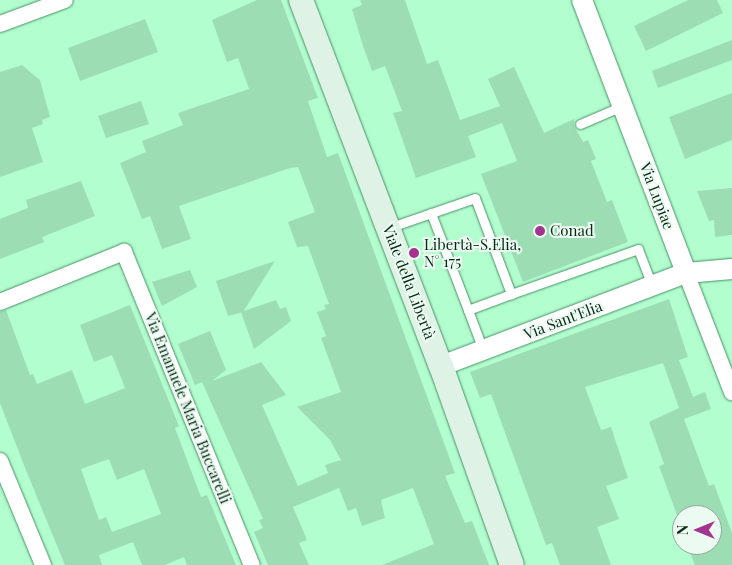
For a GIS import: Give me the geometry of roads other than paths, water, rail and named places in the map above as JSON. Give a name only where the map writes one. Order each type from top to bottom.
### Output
[{"type":"main road","name":"Viale della Libertà","points":[[301,0],[441,366],[512,565]]},
{"type":"street","points":[[0,24],[65,0]]},
{"type":"street","name":"Via Lupiae","points":[[582,0],[732,392]]},
{"type":"street","name":"Via Emanuele Maria Buccarelli","points":[[0,302],[124,252],[252,565]]},
{"type":"street","name":"Via Sant'Elia","points":[[441,366],[686,273],[732,269]]},
{"type":"street","points":[[0,462],[43,565]]},
{"type":"lane","points":[[580,124],[622,106]]},
{"type":"lane","points":[[388,228],[475,198],[511,294]]},
{"type":"lane","points":[[431,213],[483,350]]},
{"type":"lane","points":[[468,310],[638,249],[652,286]]},
{"type":"place","name":"Conad","points":[[540,231]]},
{"type":"place","name":"Libertà-S.Elia, N° 175","points":[[414,253]]}]
